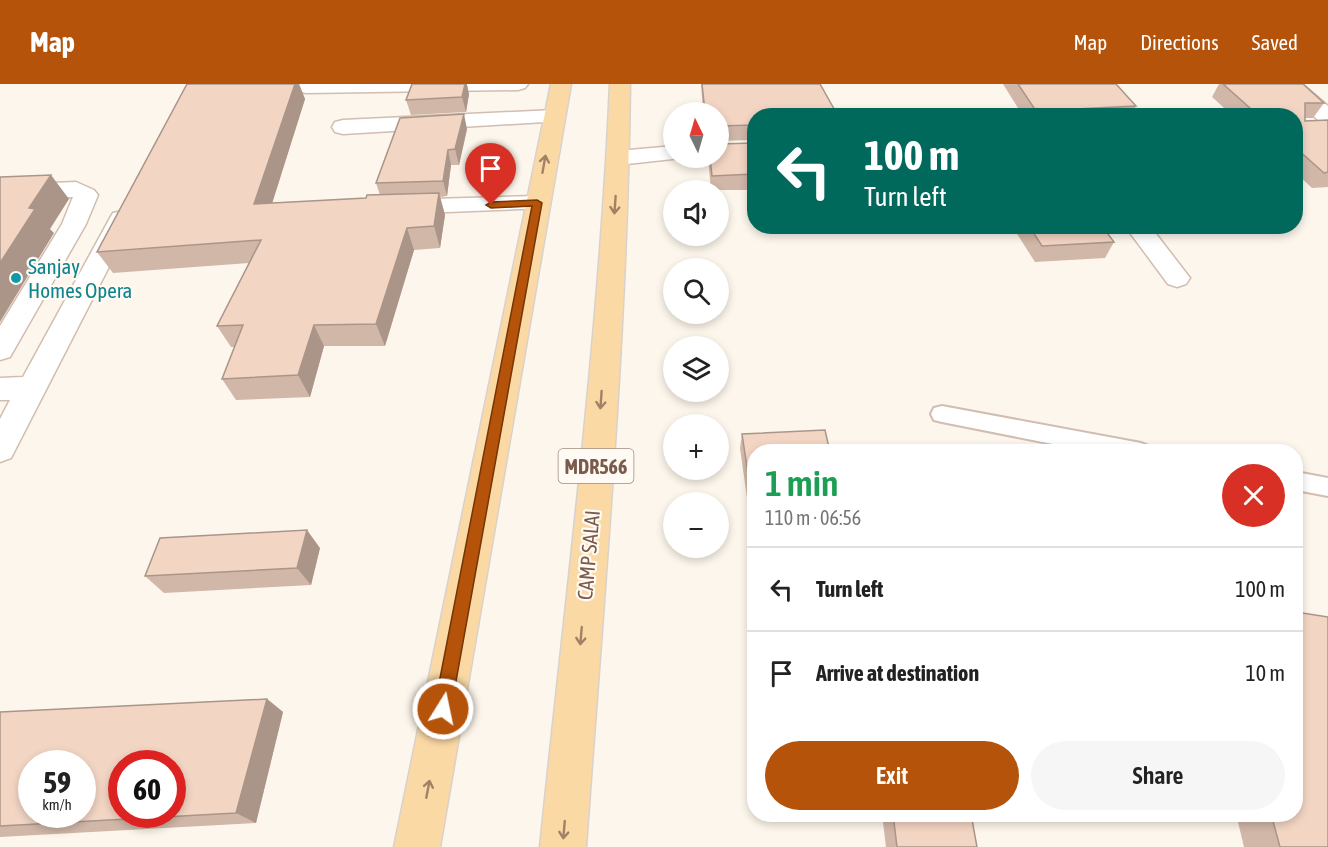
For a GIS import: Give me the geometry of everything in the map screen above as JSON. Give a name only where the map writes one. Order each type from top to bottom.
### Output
[{"type":"main road","points":[[417,847],[561,84]]},
{"type":"main road","name":"CAMP SALAI","points":[[563,847],[601,410],[618,158],[620,84]]},
{"type":"street","points":[[306,87],[518,84]]},
{"type":"street","points":[[1290,84],[1328,117]]},
{"type":"street","points":[[343,127],[554,116]]},
{"type":"street","points":[[618,158],[663,154]]},
{"type":"street","points":[[0,192],[76,189],[86,195],[74,224],[0,350]]},
{"type":"street","points":[[0,449],[137,193]]},
{"type":"street","points":[[376,208],[537,203]]},
{"type":"street","points":[[74,224],[120,221]]},
{"type":"street","points":[[1143,234],[1178,278]]},
{"type":"street","points":[[0,389],[33,388]]},
{"type":"lane","points":[[942,414],[1099,444]]},
{"type":"lane","points":[[1303,482],[1328,487]]},
{"type":"building","points":[[187,84],[295,84],[254,204],[366,198],[367,195],[439,193],[434,226],[407,228],[376,324],[314,325],[298,375],[222,379],[243,325],[217,326],[261,240],[97,252]]},
{"type":"building","points":[[412,84],[465,84],[462,97],[406,100]]},
{"type":"building","points":[[702,84],[820,84],[834,108],[747,108],[747,125],[729,126],[729,102],[704,102]]},
{"type":"building","points":[[1018,84],[1116,84],[1136,106],[1096,108],[1034,108]]},
{"type":"building","points":[[1223,84],[1303,84],[1324,103],[1305,103],[1305,121],[1328,120],[1328,172],[1324,173],[1303,154],[1303,108],[1250,108]]},
{"type":"building","points":[[464,114],[455,149],[448,150],[443,181],[376,183],[400,118]]},
{"type":"building","points":[[747,143],[747,174],[712,176],[711,168],[729,168],[729,144]]},
{"type":"building","points":[[51,175],[29,208],[35,209],[0,263],[0,177]]},
{"type":"building","points":[[1034,234],[1108,234],[1114,242],[1042,246]]},
{"type":"building","points":[[825,430],[828,444],[747,444],[747,467],[742,434]]},
{"type":"building","points":[[307,530],[297,568],[145,576],[160,538]]},
{"type":"building","points":[[1303,613],[1328,617],[1328,847],[1280,847],[1273,822],[1303,822]]},
{"type":"building","points":[[267,699],[236,813],[186,816],[186,750],[108,750],[108,820],[96,821],[96,750],[18,750],[18,825],[0,826],[0,712]]},
{"type":"building","points":[[894,822],[972,822],[977,847],[897,847]]},
{"type":"place","name":"Sanjay Homes Opera","points":[[16,278]]},
{"type":"route","points":[[443,709],[537,203],[491,205]]}]
